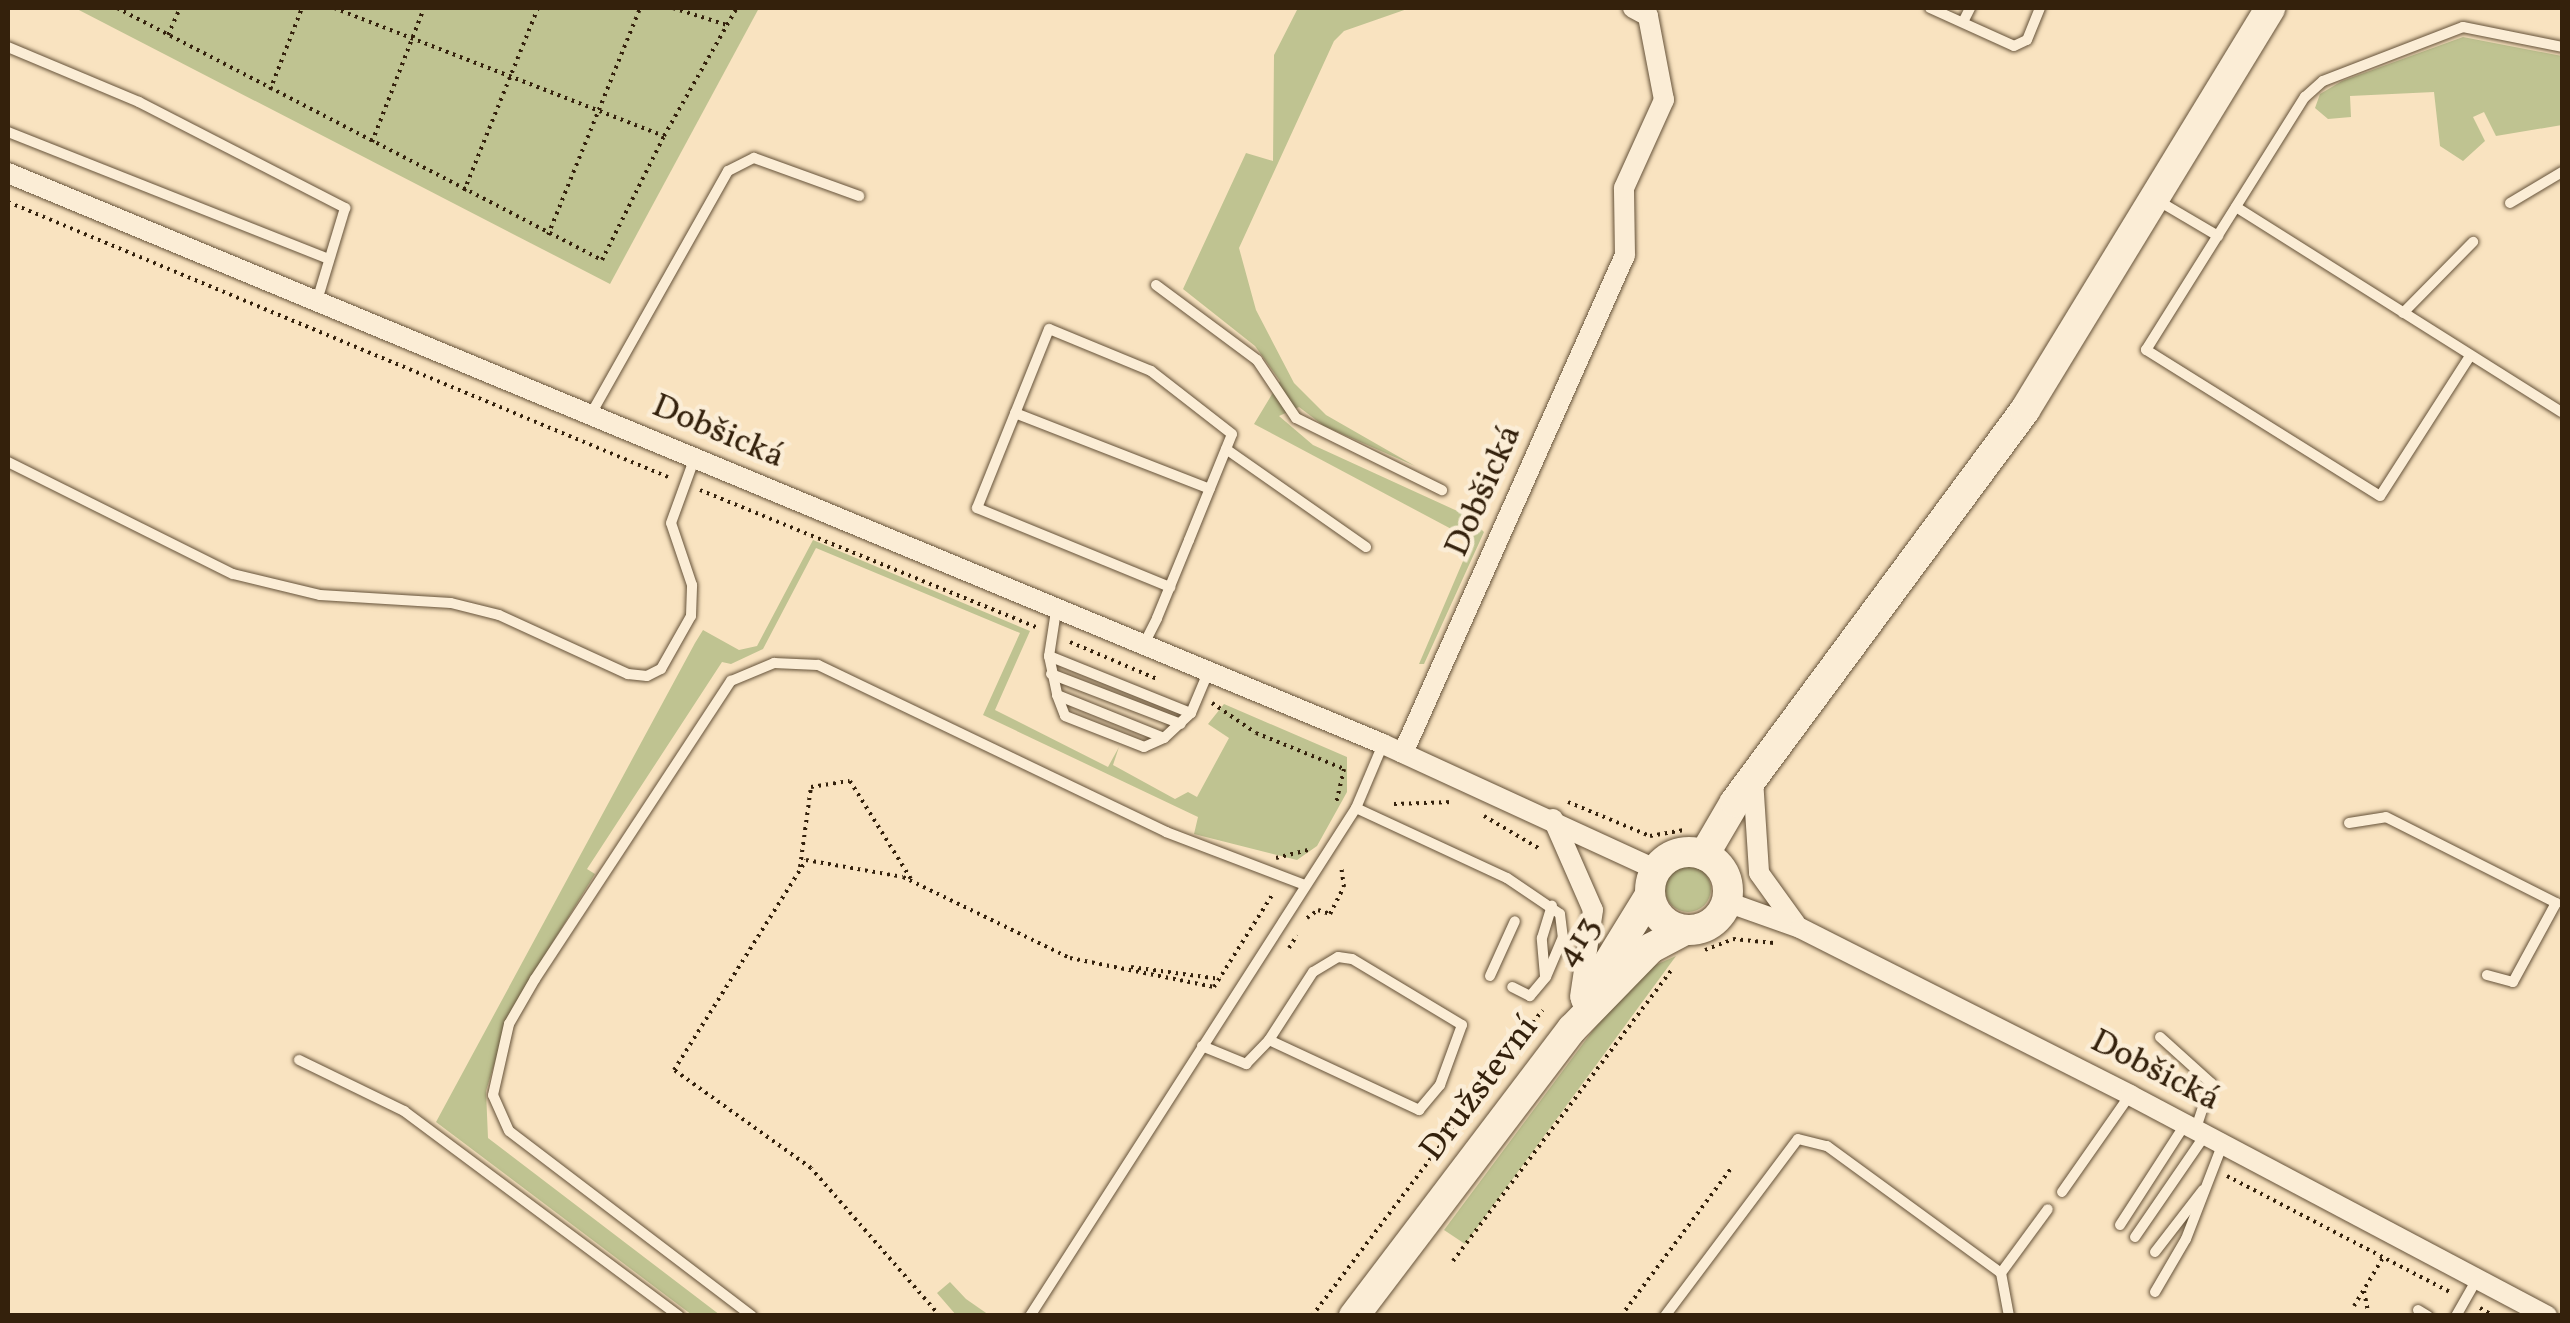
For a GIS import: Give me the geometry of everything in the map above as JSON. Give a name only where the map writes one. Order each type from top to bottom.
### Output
[{"type":"main road","points":[[1697,841],[1726,880],[1726,902],[1691,942],[1662,919],[1653,882],[1678,854],[1697,841],[1753,779],[1986,467],[2156,200],[2270,8]]},
{"type":"main road","name":"413","points":[[1572,1029],[1653,882]]},
{"type":"main road","name":"Družstevní","points":[[1354,1316],[1572,1029],[1651,948],[1691,942]]},
{"type":"street","name":"Dobšická","points":[[1403,753],[1625,255],[1624,188],[1664,100],[1644,10]]},
{"type":"street","name":"Dobšická","points":[[8,173],[695,457],[1207,675],[1383,744],[1608,843],[1653,882]]},
{"type":"street","points":[[1753,779],[1759,873],[1800,928]]},
{"type":"street","points":[[1553,820],[1593,910],[1593,944],[1572,1029]]},
{"type":"street","name":"Dobšická","points":[[1726,902],[1800,928],[2130,1094],[2547,1316]]},
{"type":"lane","points":[[1930,8],[2024,45],[2040,8]]},
{"type":"lane","points":[[1963,22],[1970,8]]},
{"type":"lane","points":[[2470,356],[2380,496],[2146,350],[2305,97],[2344,68],[2463,27],[2562,47]]},
{"type":"lane","points":[[8,47],[139,102],[345,208],[317,301]]},
{"type":"lane","points":[[8,132],[327,258]]},
{"type":"lane","points":[[591,414],[728,171],[754,158],[859,196]]},
{"type":"lane","points":[[2510,203],[2562,172]]},
{"type":"lane","points":[[2156,200],[2218,236]]},
{"type":"lane","points":[[2236,207],[2562,412]]},
{"type":"lane","points":[[2402,313],[2473,242]]},
{"type":"lane","points":[[1156,285],[1257,360],[1296,418],[1442,490]]},
{"type":"lane","points":[[1142,648],[1170,586],[1232,434],[1186,393],[1150,371],[1049,329],[977,508],[1170,586]]},
{"type":"lane","points":[[1015,413],[1210,489]]},
{"type":"lane","points":[[1226,449],[1366,547]]},
{"type":"lane","points":[[8,462],[233,574],[320,595],[451,603],[499,615],[628,674],[647,676],[661,669],[691,616],[692,585],[670,522],[695,457]]},
{"type":"lane","points":[[1056,611],[1049,656],[1065,716],[1144,747],[1164,738],[1191,713],[1207,675]]},
{"type":"lane","points":[[1049,656],[1191,713]]},
{"type":"lane","points":[[752,1316],[510,1132],[494,1095],[500,1050],[526,994],[731,681],[774,663],[818,665],[1166,832],[1304,885]]},
{"type":"lane","points":[[1052,674],[1181,724]]},
{"type":"lane","points":[[1030,1316],[1356,808],[1383,744]]},
{"type":"lane","points":[[1356,808],[1552,905],[1564,922],[1564,937],[1546,977],[1530,996],[1512,987]]},
{"type":"lane","points":[[2349,823],[2386,818],[2556,903],[2513,982],[2487,975]]},
{"type":"lane","points":[[1546,977],[1542,938],[1552,905]]},
{"type":"lane","points":[[1490,976],[1516,921]]},
{"type":"lane","points":[[1202,1046],[1246,1064],[1270,1040],[1313,972],[1325,961],[1352,959],[1462,1024],[1440,1085],[1420,1110],[1270,1040]]},
{"type":"lane","points":[[2156,1292],[2206,1188],[2203,1131],[2211,1082],[2160,1037]]},
{"type":"lane","points":[[299,1060],[404,1111],[678,1316]]},
{"type":"lane","points":[[2062,1192],[2130,1094]]},
{"type":"lane","points":[[2120,1225],[2203,1131]]},
{"type":"lane","points":[[2135,1237],[2203,1131]]},
{"type":"lane","points":[[1665,1316],[1798,1140],[1827,1146],[2001,1274],[2008,1316]]},
{"type":"lane","points":[[2156,1252],[2206,1188]]},
{"type":"lane","points":[[2001,1274],[2048,1210]]},
{"type":"lane","points":[[2456,1316],[2477,1278]]},
{"type":"path","points":[[117,8],[602,260],[664,136],[738,8]]},
{"type":"path","points":[[168,35],[180,8]]},
{"type":"path","points":[[270,90],[302,8]]},
{"type":"path","points":[[334,8],[664,136]]},
{"type":"path","points":[[372,142],[424,8]]},
{"type":"path","points":[[464,191],[538,8]]},
{"type":"path","points":[[548,235],[640,8]]},
{"type":"path","points":[[674,8],[727,25]]},
{"type":"path","points":[[8,202],[1227,709],[1256,733],[1344,769],[1327,822]]},
{"type":"path","points":[[799,872],[812,787],[850,781],[913,882]]},
{"type":"path","points":[[1565,801],[1659,837],[1697,841]]},
{"type":"path","points":[[1608,843],[1618,824]]},
{"type":"path","points":[[1278,854],[1311,846]]},
{"type":"path","points":[[940,1316],[811,1168],[674,1070],[806,860],[913,882],[1070,958],[1131,967],[1143,977],[1214,987],[1271,905],[1271,886]]},
{"type":"path","points":[[1691,942],[1733,939],[1779,944]]},
{"type":"path","points":[[1453,1262],[1676,964]]},
{"type":"path","points":[[1620,1316],[1732,1167]]},
{"type":"path","points":[[2224,1175],[2494,1316]]},
{"type":"path","points":[[2354,1306],[2396,1234]]},
{"type":"path","points":[[2364,1290],[2369,1316]]},
{"type":"green space","points":[[75,8],[759,8],[610,284]]},
{"type":"green space","points":[[1298,8],[1410,8],[1344,31],[1334,41],[1239,248],[1256,310],[1294,383],[1326,415],[1415,466],[1324,426],[1299,407],[1279,416],[1313,445],[1466,515],[1484,532],[1424,664],[1419,664],[1472,540],[1254,424],[1280,381],[1255,346],[1183,289],[1246,153],[1273,161],[1274,55]]},
{"type":"green space","points":[[2463,37],[2562,56],[2562,125],[2496,136],[2484,112],[2473,117],[2485,141],[2463,161],[2440,146],[2434,92],[2350,96],[2351,117],[2328,119],[2315,108],[2320,94],[2342,81]]},
{"type":"green space","points":[[813,540],[1030,631],[995,710],[1108,767],[1119,747],[1113,765],[1175,799],[1188,792],[1197,797],[1229,738],[1208,724],[1224,704],[1347,757],[1347,792],[1317,846],[1297,860],[1194,834],[1198,817],[983,715],[1020,633],[816,548],[763,649],[731,664],[722,662],[587,869],[595,874],[511,1010],[486,1091],[488,1138],[720,1315],[692,1315],[436,1122],[703,630],[739,650],[757,646]]},
{"type":"green space","points":[[1688,866],[1704,873],[1711,889],[1704,905],[1688,912],[1672,905],[1665,889],[1672,873]]},
{"type":"green space","points":[[1676,956],[1465,1244],[1444,1230],[1635,974]]},
{"type":"green space","points":[[950,1282],[989,1315],[956,1315],[937,1293]]}]
